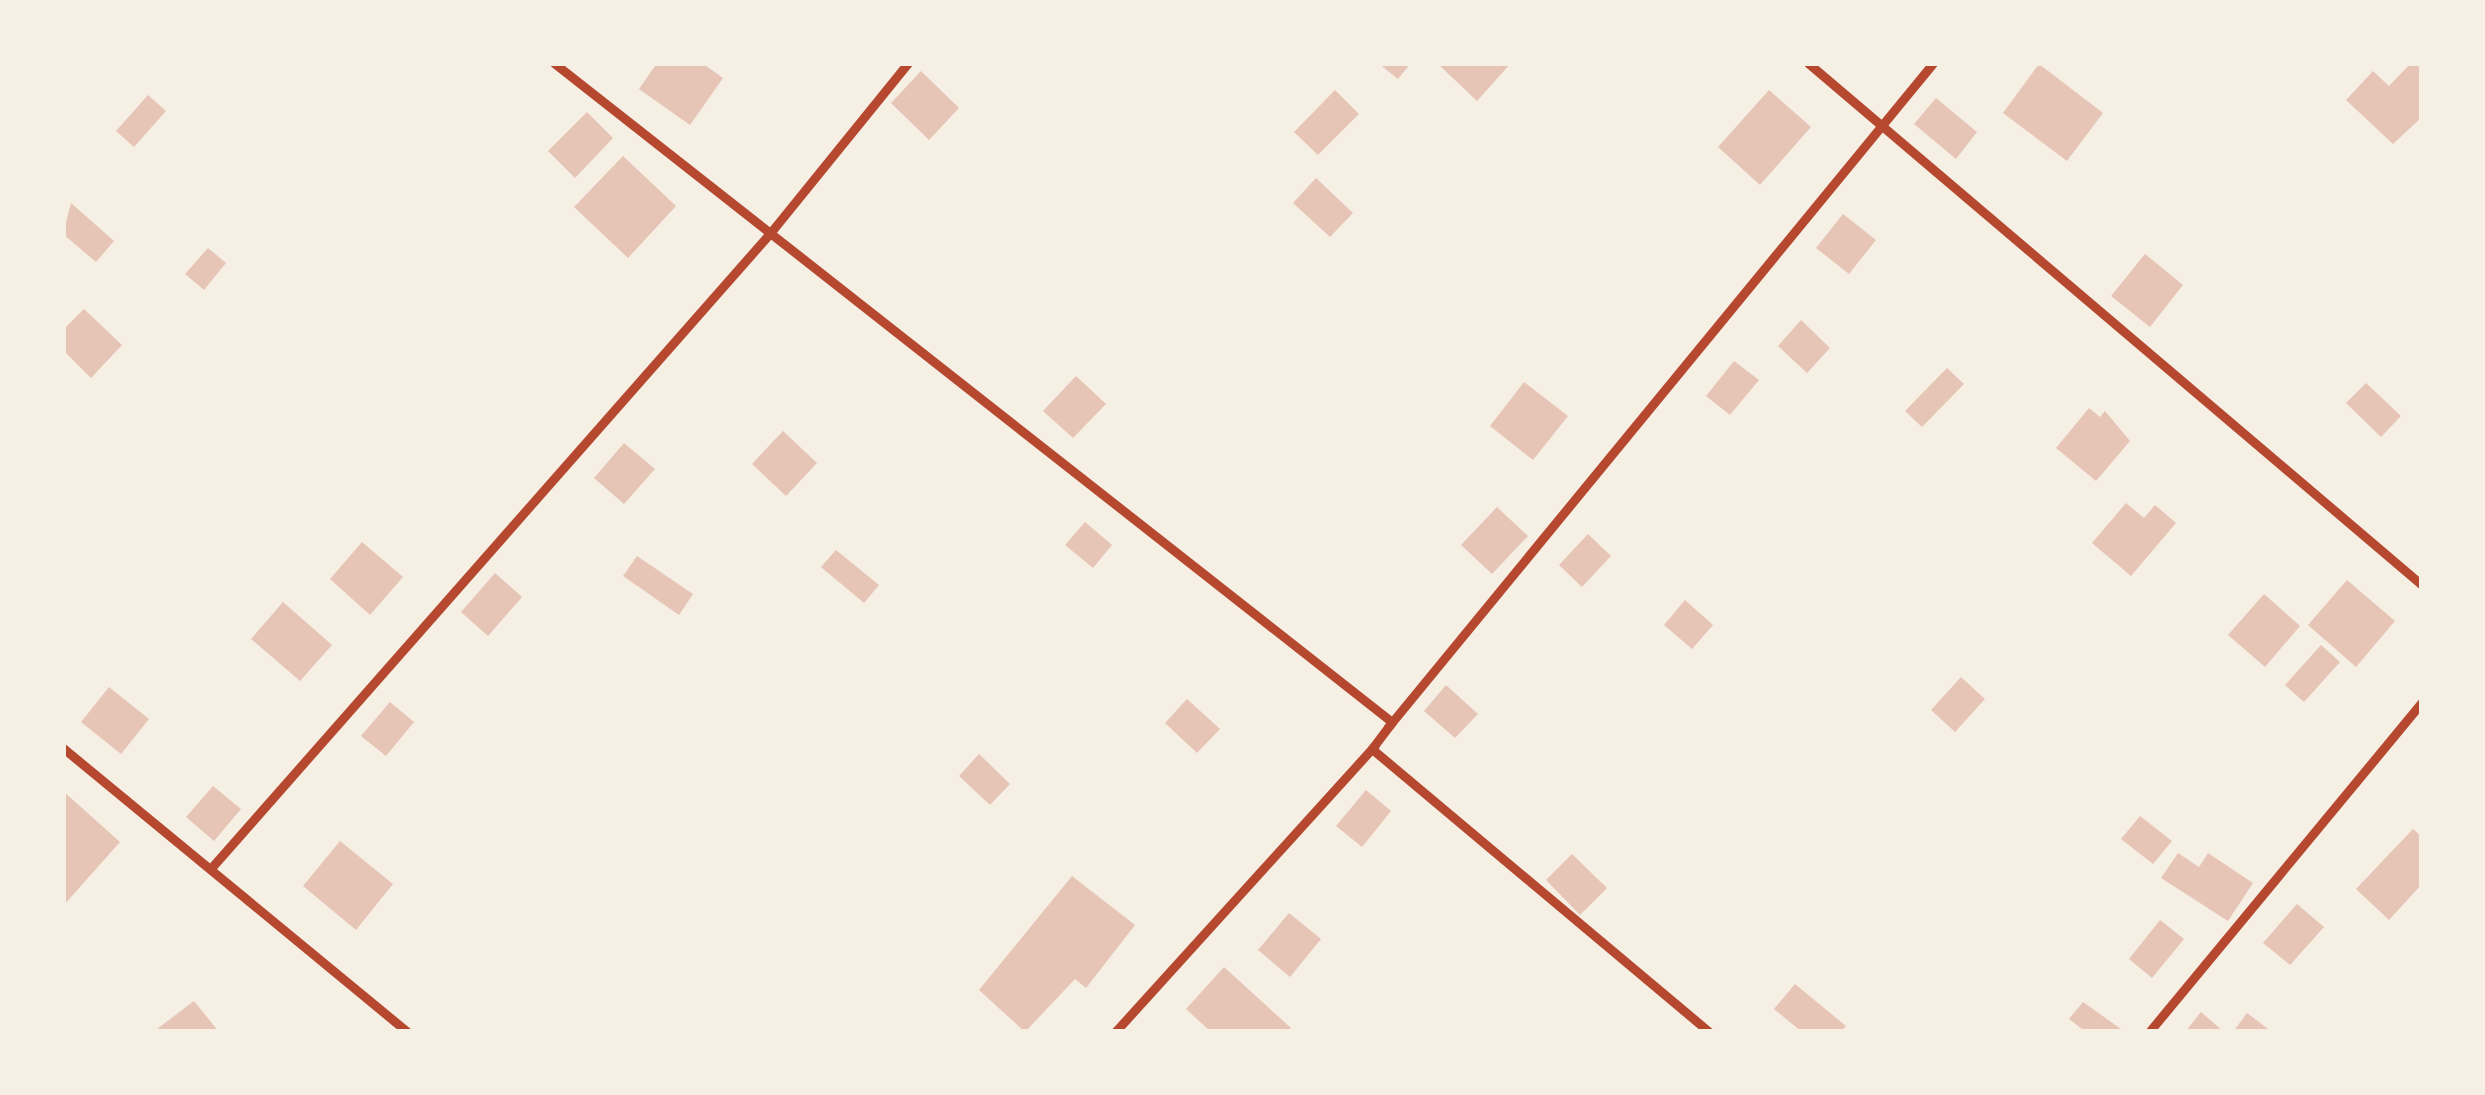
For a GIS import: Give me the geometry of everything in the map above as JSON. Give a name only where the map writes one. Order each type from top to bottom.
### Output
[{"type":"lane","points":[[554,63],[1392,722]]},
{"type":"lane","points":[[212,868],[771,232],[908,63]]},
{"type":"lane","points":[[1808,63],[2422,585]]},
{"type":"lane","points":[[1115,1032],[1372,749],[1933,63]]},
{"type":"lane","points":[[2149,1032],[2422,702]]},
{"type":"lane","points":[[63,748],[407,1032]]},
{"type":"lane","points":[[1372,749],[1709,1032]]},
{"type":"building","points":[[657,63],[702,63],[723,78],[690,125],[639,89]]},
{"type":"building","points":[[1378,63],[1411,63],[1398,79]]},
{"type":"building","points":[[1437,63],[1511,63],[1477,101]]},
{"type":"building","points":[[2411,63],[2422,68],[2422,117],[2393,144],[2346,100],[2373,71],[2389,86]]},
{"type":"building","points":[[2039,64],[2103,113],[2067,161],[2003,113]]},
{"type":"building","points":[[921,71],[959,108],[929,140],[891,103]]},
{"type":"building","points":[[1335,90],[1359,114],[1318,155],[1294,132]]},
{"type":"building","points":[[1769,90],[1811,127],[1760,185],[1718,147]]},
{"type":"building","points":[[148,95],[166,111],[134,147],[116,131]]},
{"type":"building","points":[[1936,98],[1977,132],[1956,159],[1914,124]]},
{"type":"building","points":[[587,112],[613,138],[575,178],[548,151]]},
{"type":"building","points":[[623,156],[676,206],[628,258],[574,207]]},
{"type":"building","points":[[1316,178],[1353,213],[1330,237],[1293,203]]},
{"type":"building","points":[[71,203],[114,241],[96,262],[63,234]]},
{"type":"building","points":[[1843,214],[1876,240],[1849,274],[1816,248]]},
{"type":"building","points":[[208,248],[226,263],[204,290],[185,274]]},
{"type":"building","points":[[2145,254],[2183,285],[2150,327],[2111,296]]},
{"type":"building","points":[[84,309],[122,345],[91,378],[63,350],[63,330]]},
{"type":"building","points":[[1801,320],[1830,348],[1807,373],[1778,346]]},
{"type":"building","points":[[1734,361],[1759,380],[1730,415],[1706,396]]},
{"type":"building","points":[[1947,368],[1964,384],[1922,427],[1905,411]]},
{"type":"building","points":[[1076,376],[1106,404],[1073,438],[1043,411]]},
{"type":"building","points":[[1524,382],[1568,416],[1533,460],[1490,426]]},
{"type":"building","points":[[2366,383],[2401,416],[2381,437],[2346,403]]},
{"type":"building","points":[[2089,408],[2100,417],[2105,411],[2130,441],[2096,481],[2056,448]]},
{"type":"building","points":[[783,431],[817,463],[786,496],[752,464]]},
{"type":"building","points":[[624,443],[655,469],[624,504],[594,478]]},
{"type":"building","points":[[2126,503],[2144,518],[2155,505],[2176,523],[2131,576],[2092,543]]},
{"type":"building","points":[[1497,507],[1528,536],[1492,574],[1461,545]]},
{"type":"building","points":[[1085,522],[1112,545],[1093,568],[1065,545]]},
{"type":"building","points":[[1588,534],[1611,556],[1582,587],[1559,565]]},
{"type":"building","points":[[362,542],[403,577],[370,615],[330,579]]},
{"type":"building","points":[[836,550],[879,585],[864,603],[821,567]]},
{"type":"building","points":[[637,556],[693,594],[679,615],[623,576]]},
{"type":"building","points":[[495,573],[522,597],[488,636],[461,612]]},
{"type":"building","points":[[2347,580],[2395,621],[2356,667],[2308,625]]},
{"type":"building","points":[[2264,594],[2300,626],[2265,667],[2228,635]]},
{"type":"building","points":[[1685,600],[1713,625],[1692,649],[1664,625]]},
{"type":"building","points":[[283,602],[332,645],[300,681],[251,639]]},
{"type":"building","points":[[2321,645],[2340,662],[2304,702],[2285,685]]},
{"type":"building","points":[[1961,677],[1985,699],[1955,732],[1931,710]]},
{"type":"building","points":[[1446,685],[1478,714],[1455,738],[1424,711]]},
{"type":"building","points":[[109,687],[149,719],[121,754],[81,722]]},
{"type":"building","points":[[1187,699],[1220,729],[1197,753],[1165,723]]},
{"type":"building","points":[[390,702],[414,722],[386,756],[361,736]]},
{"type":"building","points":[[979,754],[1010,784],[990,805],[959,776]]},
{"type":"building","points":[[213,786],[241,809],[214,841],[186,817]]},
{"type":"building","points":[[1366,790],[1391,811],[1362,847],[1336,826]]},
{"type":"building","points":[[63,791],[120,842],[63,906]]},
{"type":"building","points":[[2140,816],[2172,841],[2153,864],[2121,839]]},
{"type":"building","points":[[2413,829],[2422,837],[2422,884],[2389,920],[2356,889]]},
{"type":"building","points":[[340,841],[393,884],[356,930],[303,886]]},
{"type":"building","points":[[2178,853],[2199,867],[2208,853],[2253,883],[2228,921],[2161,878]]},
{"type":"building","points":[[1572,854],[1607,888],[1580,915],[1546,880]]},
{"type":"building","points":[[1072,876],[1135,925],[1086,988],[1075,979],[1025,1032],[979,990]]},
{"type":"building","points":[[2297,904],[2324,927],[2290,965],[2263,943]]},
{"type":"building","points":[[1289,913],[1321,939],[1290,977],[1258,950]]},
{"type":"building","points":[[2160,920],[2184,939],[2152,978],[2129,959]]},
{"type":"building","points":[[1224,967],[1291,1028],[1287,1032],[1211,1032],[1186,1009]]},
{"type":"building","points":[[1795,984],[1846,1026],[1841,1032],[1802,1032],[1774,1009]]},
{"type":"building","points":[[194,1001],[219,1032],[153,1032]]},
{"type":"building","points":[[2083,1002],[2119,1032],[2086,1032],[2069,1019]]},
{"type":"building","points":[[2201,1012],[2224,1032],[2185,1032]]},
{"type":"building","points":[[2247,1013],[2272,1032],[2233,1032]]}]
